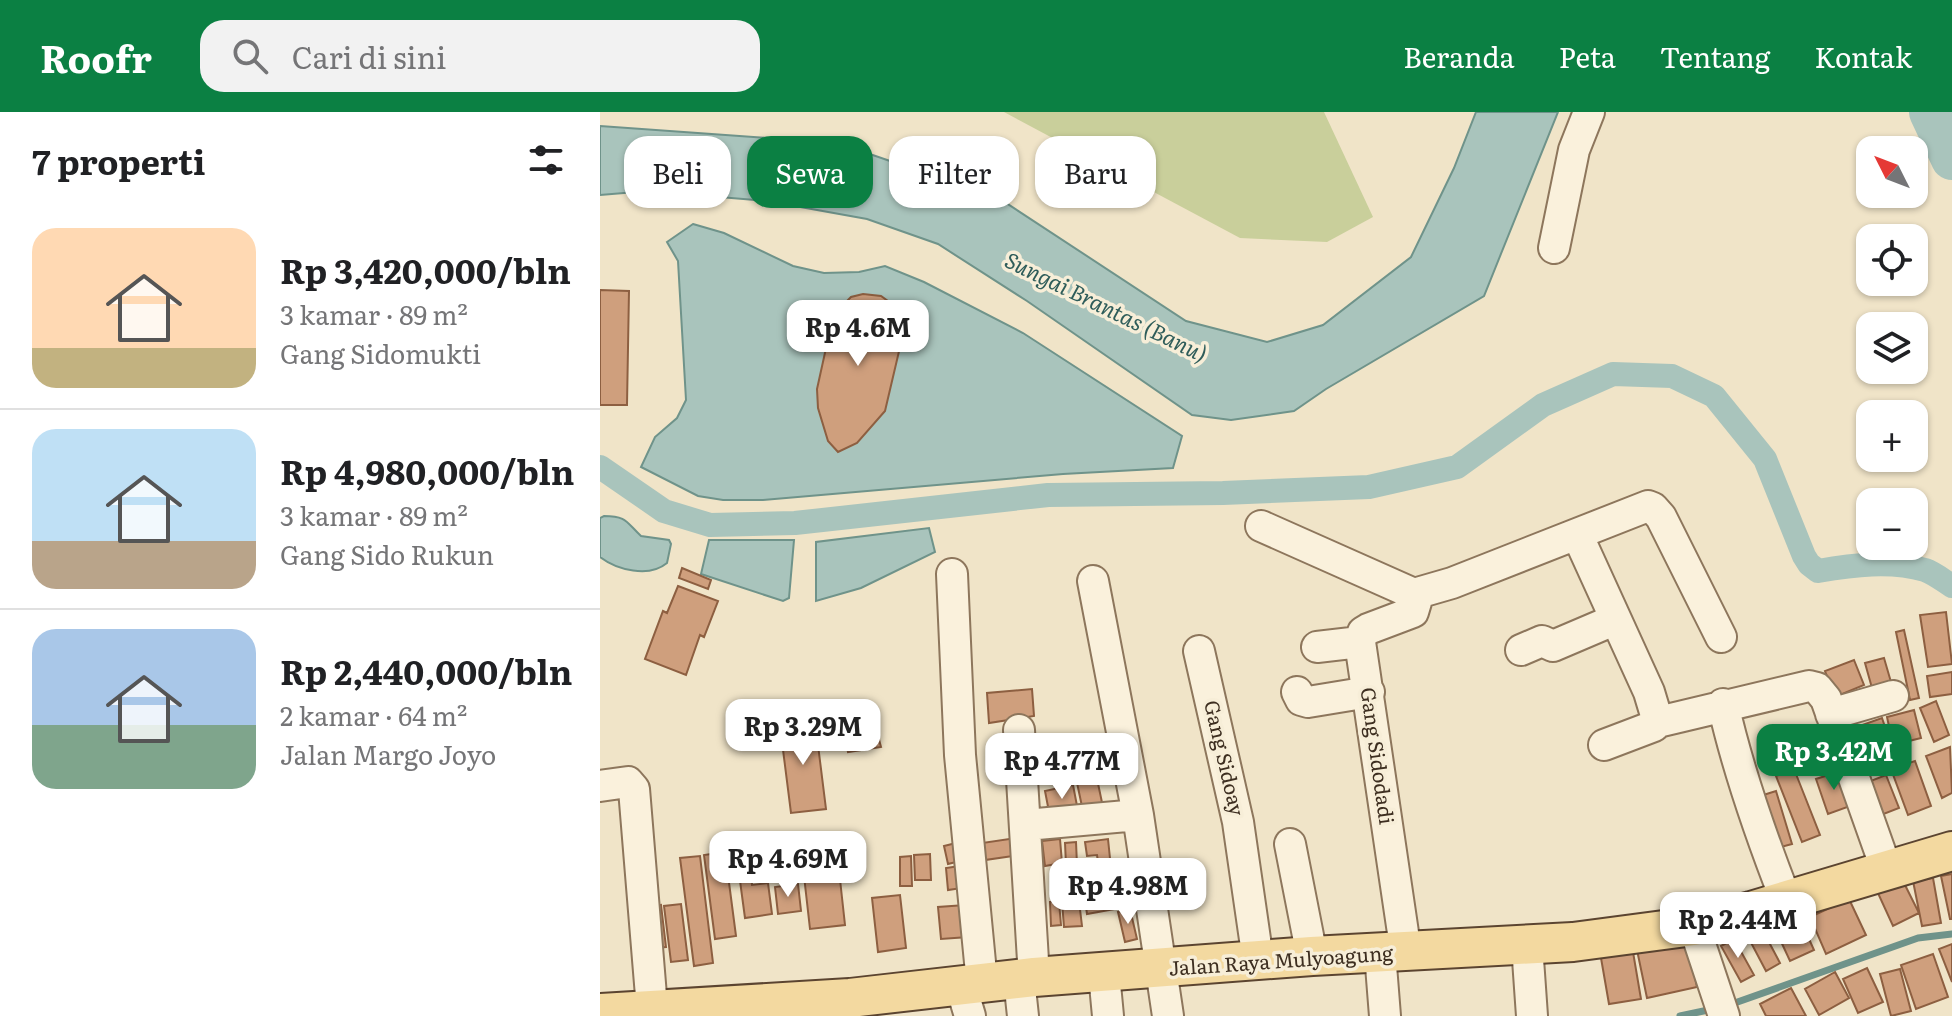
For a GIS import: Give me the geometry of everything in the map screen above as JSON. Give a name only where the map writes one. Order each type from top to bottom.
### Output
[{"type":"main road","name":"Jalan Raya Mulyoagung","points":[[628,1012],[751,1010],[850,998],[998,993],[1104,974],[1258,960],[1573,942],[1694,926],[1952,851]]},
{"type":"street","points":[[1554,248],[1574,150],[1589,112]]},
{"type":"street","points":[[1261,526],[1414,594],[1452,583],[1642,507],[1653,508],[1661,517],[1693,577],[1721,637]]},
{"type":"street","points":[[1577,534],[1649,692],[1658,722]]},
{"type":"street","points":[[952,574],[960,755],[998,993]]},
{"type":"street","points":[[1093,581],[1138,815],[1168,1016]]},
{"type":"street","points":[[1317,647],[1360,642],[1363,632],[1368,629],[1413,612],[1416,602],[1414,594]]},
{"type":"street","points":[[1521,650],[1542,641],[1553,646],[1614,620]]},
{"type":"street","name":"Gang Sidodadi","points":[[1360,642],[1369,692],[1393,953],[1385,1016]]},
{"type":"street","name":"Gang Sidoay","points":[[1199,651],[1238,822],[1258,960]]},
{"type":"street","points":[[1604,745],[1658,722],[1723,704],[1809,686],[1824,701],[1887,871]]},
{"type":"street","points":[[1297,692],[1301,700],[1308,702],[1369,692]]},
{"type":"street","points":[[1824,701],[1893,696]]},
{"type":"street","points":[[1723,704],[1737,760],[1786,900]]},
{"type":"street","points":[[998,993],[1026,825],[1019,730]]},
{"type":"street","points":[[600,786],[628,782],[634,789],[628,1012]]},
{"type":"street","points":[[1026,825],[1138,815]]},
{"type":"street","points":[[1290,844],[1312,956]]},
{"type":"street","points":[[1694,926],[1721,1008]]},
{"type":"street","points":[[1527,945],[1532,1016]]},
{"type":"street","points":[[1104,974],[1108,1016]]},
{"type":"green space","points":[[1004,112],[1324,112],[1373,217],[1327,242],[1240,238],[1156,193],[1156,136],[1049,136]]},
{"type":"water","points":[[1476,112],[1558,112],[1484,296],[1294,411],[1231,420],[1192,415],[1027,301],[938,244],[867,219],[806,208],[873,208],[873,155],[889,161],[889,208],[1014,208],[1186,321],[1267,342],[1323,325],[1411,257],[1454,168]]},
{"type":"water","points":[[600,126],[747,136],[747,199],[731,198],[731,136],[624,136],[624,193],[600,195]]},
{"type":"water","points":[[693,224],[724,233],[793,266],[824,273],[859,272],[885,266],[924,282],[1023,333],[1182,436],[1173,468],[1063,474],[763,500],[723,500],[698,496],[641,467],[655,437],[677,418],[686,400],[678,261],[667,242]]},
{"type":"water","points":[[600,518],[622,519],[641,536],[669,540],[667,563],[660,568],[642,571],[615,566],[600,557]]},
{"type":"water","points":[[929,528],[935,552],[861,588],[816,601],[816,542]]},
{"type":"water","points":[[709,540],[794,540],[789,598],[783,601],[701,574]]},
{"type":"building","points":[[600,290],[629,291],[627,405],[600,405]]},
{"type":"building","points":[[863,294],[881,296],[892,304],[901,315],[904,330],[885,411],[857,443],[838,452],[828,441],[818,408],[817,389],[832,321],[851,297]]},
{"type":"building","points":[[682,568],[711,580],[708,589],[679,578]]},
{"type":"building","points":[[678,586],[718,601],[704,637],[700,635],[686,675],[645,659],[663,611],[667,613]]},
{"type":"building","points":[[1946,612],[1952,664],[1928,667],[1920,615]]},
{"type":"building","points":[[1904,630],[1919,698],[1910,700],[1896,632]]},
{"type":"building","points":[[1884,658],[1891,682],[1872,688],[1865,663]]},
{"type":"building","points":[[1854,660],[1864,685],[1835,697],[1825,671]]},
{"type":"building","points":[[1952,672],[1952,694],[1930,697],[1927,676]]},
{"type":"building","points":[[1032,689],[1034,716],[989,723],[987,693]]},
{"type":"building","points":[[1936,701],[1949,735],[1934,742],[1920,708]]},
{"type":"building","points":[[1914,710],[1921,738],[1893,745],[1887,717]]},
{"type":"building","points":[[873,717],[881,747],[848,752],[842,721]]},
{"type":"building","points":[[1882,718],[1891,745],[1854,758],[1845,731]]},
{"type":"building","points":[[815,721],[826,809],[791,813],[780,726]]},
{"type":"building","points":[[1064,738],[1067,763],[1037,766],[1034,741]]},
{"type":"building","points":[[1950,747],[1952,793],[1942,798],[1926,756]]},
{"type":"building","points":[[1093,756],[1096,770],[1076,774],[1073,759]]},
{"type":"building","points":[[1915,761],[1931,806],[1908,815],[1891,769]]},
{"type":"building","points":[[1794,769],[1820,835],[1802,842],[1776,776]]},
{"type":"building","points":[[1841,771],[1853,805],[1828,814],[1816,779]]},
{"type":"building","points":[[1096,774],[1104,812],[1084,816],[1076,778]]},
{"type":"building","points":[[1886,775],[1899,808],[1881,815],[1868,782]]},
{"type":"building","points":[[1073,785],[1078,811],[1050,817],[1045,791]]},
{"type":"building","points":[[1776,791],[1792,844],[1773,849],[1757,797]]},
{"type":"building","points":[[1024,837],[1026,854],[985,860],[982,843]]},
{"type":"building","points":[[1060,839],[1062,863],[1045,866],[1042,841]]},
{"type":"building","points":[[1108,839],[1111,868],[1099,869],[1097,855],[1087,856],[1085,842]]},
{"type":"building","points":[[960,842],[964,860],[948,864],[944,846]]},
{"type":"building","points":[[1076,842],[1077,865],[1066,865],[1065,843]]},
{"type":"building","points":[[836,843],[845,925],[810,929],[801,849]]},
{"type":"building","points":[[795,847],[799,877],[769,881],[765,851]]},
{"type":"building","points":[[725,852],[736,936],[715,939],[704,855]]},
{"type":"building","points":[[930,854],[931,880],[915,880],[914,855]]},
{"type":"building","points":[[700,856],[713,963],[694,966],[680,858]]},
{"type":"building","points":[[911,856],[912,886],[900,886],[900,857]]},
{"type":"building","points":[[1131,860],[1133,877],[1115,879],[1113,861]]},
{"type":"building","points":[[1092,864],[1094,878],[1111,875],[1115,909],[1087,914],[1080,865]]},
{"type":"building","points":[[750,865],[752,885],[768,883],[772,914],[745,918],[738,866]]},
{"type":"building","points":[[960,866],[962,888],[948,890],[946,868]]},
{"type":"building","points":[[1952,874],[1952,919],[1950,919],[1941,876]]},
{"type":"building","points":[[1933,878],[1941,923],[1922,926],[1913,881]]},
{"type":"building","points":[[1902,879],[1919,913],[1893,926],[1877,891]]},
{"type":"building","points":[[798,884],[801,911],[778,914],[775,887]]},
{"type":"building","points":[[900,895],[906,948],[878,952],[872,898]]},
{"type":"building","points":[[1849,899],[1866,935],[1826,954],[1810,917]]},
{"type":"building","points":[[1079,901],[1082,926],[1064,927],[1062,902]]},
{"type":"building","points":[[1050,902],[1059,902],[1061,925],[1051,926]]},
{"type":"building","points":[[681,904],[688,960],[671,962],[664,906]]},
{"type":"building","points":[[661,905],[666,947],[653,948],[647,907]]},
{"type":"building","points":[[965,905],[968,937],[941,939],[938,907]]},
{"type":"building","points":[[1130,909],[1137,939],[1125,942],[1118,912]]},
{"type":"building","points":[[1796,910],[1814,950],[1790,961],[1772,922]]},
{"type":"building","points":[[1762,929],[1780,963],[1766,971],[1748,937]]},
{"type":"building","points":[[1687,939],[1697,987],[1647,998],[1637,950]]},
{"type":"building","points":[[1734,939],[1754,975],[1741,982],[1721,946]]},
{"type":"building","points":[[1952,944],[1952,982],[1939,949]]},
{"type":"building","points":[[1633,952],[1641,999],[1609,1004],[1601,958]]},
{"type":"building","points":[[1933,954],[1948,997],[1916,1009],[1901,965]]},
{"type":"building","points":[[1867,968],[1883,1002],[1858,1013],[1843,979]]},
{"type":"building","points":[[1900,969],[1911,1011],[1891,1016],[1880,974]]},
{"type":"building","points":[[1835,972],[1849,998],[1819,1015],[1805,989]]},
{"type":"building","points":[[1791,988],[1806,1016],[1766,1016],[1760,1004]]},
{"type":"waterway","name":"Sungai Brantas (Banu)","points":[[1930,112],[1952,159]]},
{"type":"waterway","points":[[600,467],[664,511],[710,525],[795,523],[1048,495],[1369,487],[1457,467],[1543,405],[1613,374],[1672,376],[1714,396],[1765,459],[1804,556],[1818,571],[1858,565],[1898,565],[1925,570],[1952,586]]},
{"type":"waterway","points":[[1729,1005],[1918,938],[1952,934]]},
{"type":"waterway","points":[[1680,1016],[1713,1009]]}]
